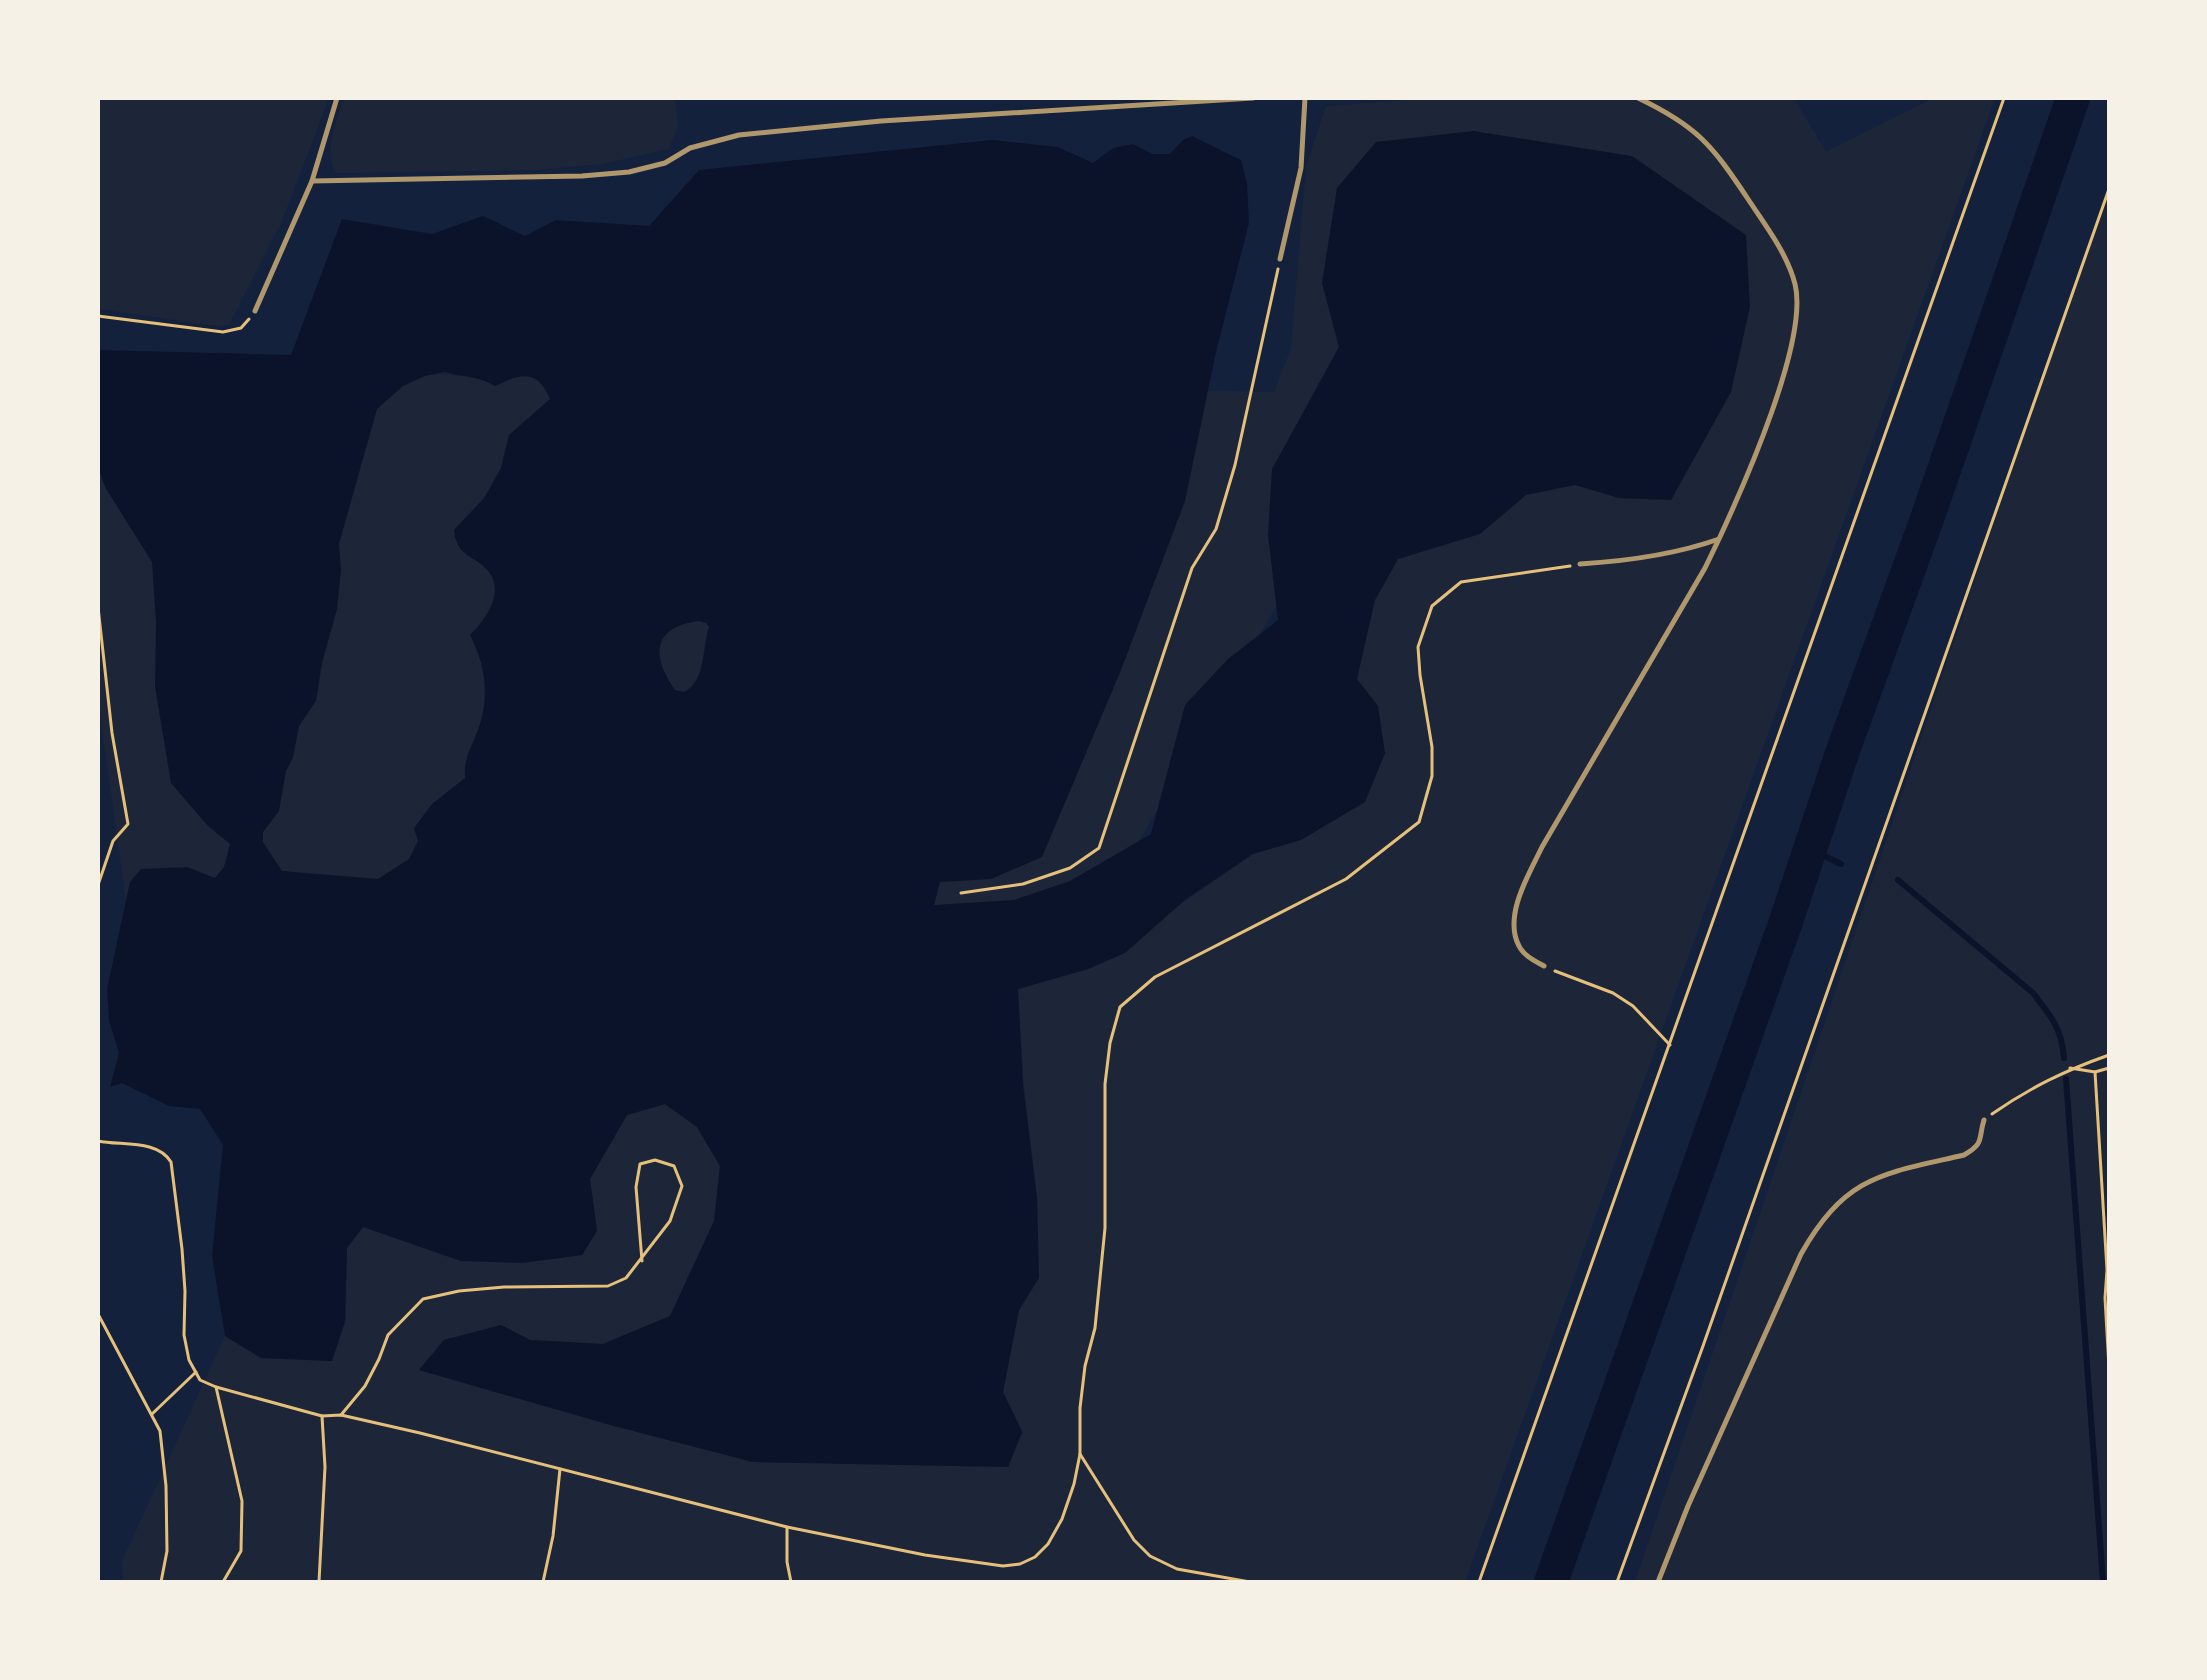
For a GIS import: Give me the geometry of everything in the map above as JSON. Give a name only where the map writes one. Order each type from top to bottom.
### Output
[{"type":"lane","points":[[255,311],[312,181],[337,98]]},
{"type":"lane","points":[[312,181],[582,176],[629,172],[665,163],[690,148],[739,135],[881,121],[1253,98]]},
{"type":"lane","points":[[1280,259],[1301,168],[1305,98]]},
{"type":"lane","points":[[1544,966],[1519,947],[1514,930],[1517,910],[1530,873],[1719,539],[1776,401],[1797,303],[1795,284],[1775,240],[1707,141],[1670,114],[1638,98]]},
{"type":"lane","points":[[1580,564],[1631,561],[1719,539]]},
{"type":"lane","points":[[1658,1582],[1688,1506],[1801,1254],[1825,1216],[1858,1187],[1883,1175],[1964,1155],[1973,1150],[1983,1136],[1984,1120]]},
{"type":"path","points":[[1479,1582],[2004,98]]},
{"type":"path","points":[[1617,1582],[2109,189]]},
{"type":"path","points":[[961,893],[1023,884],[1070,868],[1099,848],[1192,568],[1216,529],[1235,465],[1280,259]]},
{"type":"path","points":[[98,316],[223,332],[241,328],[255,311]]},
{"type":"path","points":[[98,1141],[155,1147],[165,1153],[171,1162],[185,1291],[184,1335],[189,1360],[200,1380],[322,1416],[341,1415],[787,1527],[925,1555],[1003,1566],[1020,1564],[1035,1557],[1048,1544],[1062,1519],[1080,1454],[1083,1380],[1097,1316],[1105,1228],[1105,1084],[1110,1043],[1120,1007],[1155,977],[1346,879],[1419,822],[1432,776],[1432,747],[1418,647],[1432,606],[1461,582],[1580,564]]},
{"type":"path","points":[[98,607],[112,733],[128,824],[113,841],[98,885]]},
{"type":"path","points":[[1544,966],[1613,993],[1633,1006],[1670,1045]]},
{"type":"path","points":[[1984,1120],[2022,1094],[2070,1068],[2109,1055]]},
{"type":"path","points":[[2070,1068],[2095,1072],[2109,1068]]},
{"type":"path","points":[[2095,1072],[2107,1270],[2105,1298],[2109,1367]]},
{"type":"path","points":[[341,1415],[365,1386],[388,1335],[423,1299],[459,1291],[504,1287],[608,1286],[626,1278],[642,1261],[670,1221],[682,1186],[674,1166],[655,1160],[640,1164],[636,1187],[642,1261]]},
{"type":"path","points":[[98,1314],[160,1431],[166,1486],[167,1551],[161,1582]]},
{"type":"path","points":[[152,1415],[196,1372]]},
{"type":"path","points":[[216,1387],[242,1501],[241,1551],[223,1582]]},
{"type":"path","points":[[319,1582],[325,1467],[322,1416]]},
{"type":"path","points":[[1080,1454],[1134,1540],[1150,1556],[1177,1569],[1250,1582]]},
{"type":"path","points":[[543,1582],[553,1536],[560,1469]]},
{"type":"path","points":[[787,1527],[787,1562],[791,1582]]},
{"type":"shaded area","points":[[98,98],[329,98],[282,221],[229,325],[215,326],[98,309]]},
{"type":"shaded area","points":[[344,98],[675,98],[678,127],[668,149],[603,164],[538,170],[336,173],[331,145]]},
{"type":"shaded area","points":[[1432,98],[1794,98],[1826,152],[1933,98],[1995,98],[1465,1582],[123,1582],[122,1561],[225,1336],[261,1358],[332,1361],[346,1321],[347,1248],[363,1227],[461,1261],[522,1263],[582,1255],[597,1231],[590,1179],[627,1115],[665,1104],[697,1127],[720,1165],[714,1221],[670,1317],[603,1344],[530,1340],[501,1325],[444,1340],[419,1370],[753,1462],[1008,1467],[1023,1432],[1003,1392],[1019,1310],[1039,1278],[1037,1198],[1024,1085],[1018,989],[1088,969],[1253,854],[1301,840],[1378,706],[1356,680],[1375,600],[1398,559],[1480,534],[1526,495],[1575,485],[1619,498],[1322,283],[1339,347],[1314,393],[1400,395],[1066,966],[130,930],[98,700],[98,369],[1274,392],[1291,348],[1306,166],[1326,106]]},
{"type":"shaded area","points":[[1473,131],[1632,156],[1746,235],[1750,307],[1731,392],[1671,500],[1619,498],[1575,485],[1526,495],[1480,534],[1398,559],[1375,600],[1357,679],[1378,706],[1385,753],[1365,802],[1301,840],[1253,854],[1186,899],[1125,953],[1088,969],[1018,989],[1023,1085],[1037,1198],[1039,1278],[1019,1310],[1003,1392],[1022,1432],[1008,1467],[753,1462],[419,1370],[444,1340],[501,1325],[530,1340],[603,1344],[670,1316],[714,1221],[720,1166],[697,1127],[665,1104],[627,1115],[590,1179],[597,1231],[582,1255],[522,1263],[461,1261],[363,1227],[347,1248],[345,1321],[332,1361],[261,1358],[225,1336],[212,1256],[223,1145],[200,1109],[169,1106],[122,1083],[110,1087],[119,1053],[109,1021],[107,989],[130,882],[141,869],[187,867],[215,878],[224,867],[230,844],[207,825],[171,783],[155,687],[156,622],[152,562],[105,487],[98,467],[98,350],[291,355],[342,219],[432,234],[483,216],[525,236],[556,220],[649,226],[699,170],[992,140],[1058,147],[1093,163],[1113,148],[1133,144],[1153,154],[1170,154],[1183,140],[1192,136],[1241,160],[1247,183],[1249,223],[1216,352],[1185,501],[1121,670],[1042,857],[991,879],[940,882],[934,905],[1014,900],[1070,881],[1151,834],[1185,705],[1228,659],[1278,620],[1268,535],[1272,469],[1339,347],[1322,283],[1337,188],[1376,142]],"holes":[[[445,372],[477,378],[495,386],[527,376],[539,382],[550,399],[509,435],[501,468],[484,498],[454,530],[459,546],[484,566],[495,589],[487,614],[470,635],[483,672],[485,697],[480,722],[466,760],[465,778],[432,804],[414,828],[418,841],[409,859],[378,879],[282,871],[263,842],[263,832],[279,811],[299,726],[316,701],[322,663],[337,609],[341,570],[339,544],[377,409],[403,386],[425,376]],[[699,621],[709,627],[700,672],[691,687],[684,692],[675,690],[662,666],[660,645],[672,630]]]},
{"type":"shaded area","points":[[2109,184],[2109,1582],[1635,1582]]},
{"type":"waterway","points":[[1551,1582],[1784,927],[1841,756],[2073,98]]},
{"type":"waterway","points":[[1810,849],[1841,864]]},
{"type":"waterway","points":[[1898,880],[2033,993],[2054,1023],[2064,1058]]},
{"type":"waterway","points":[[2066,1079],[2103,1582]]}]
